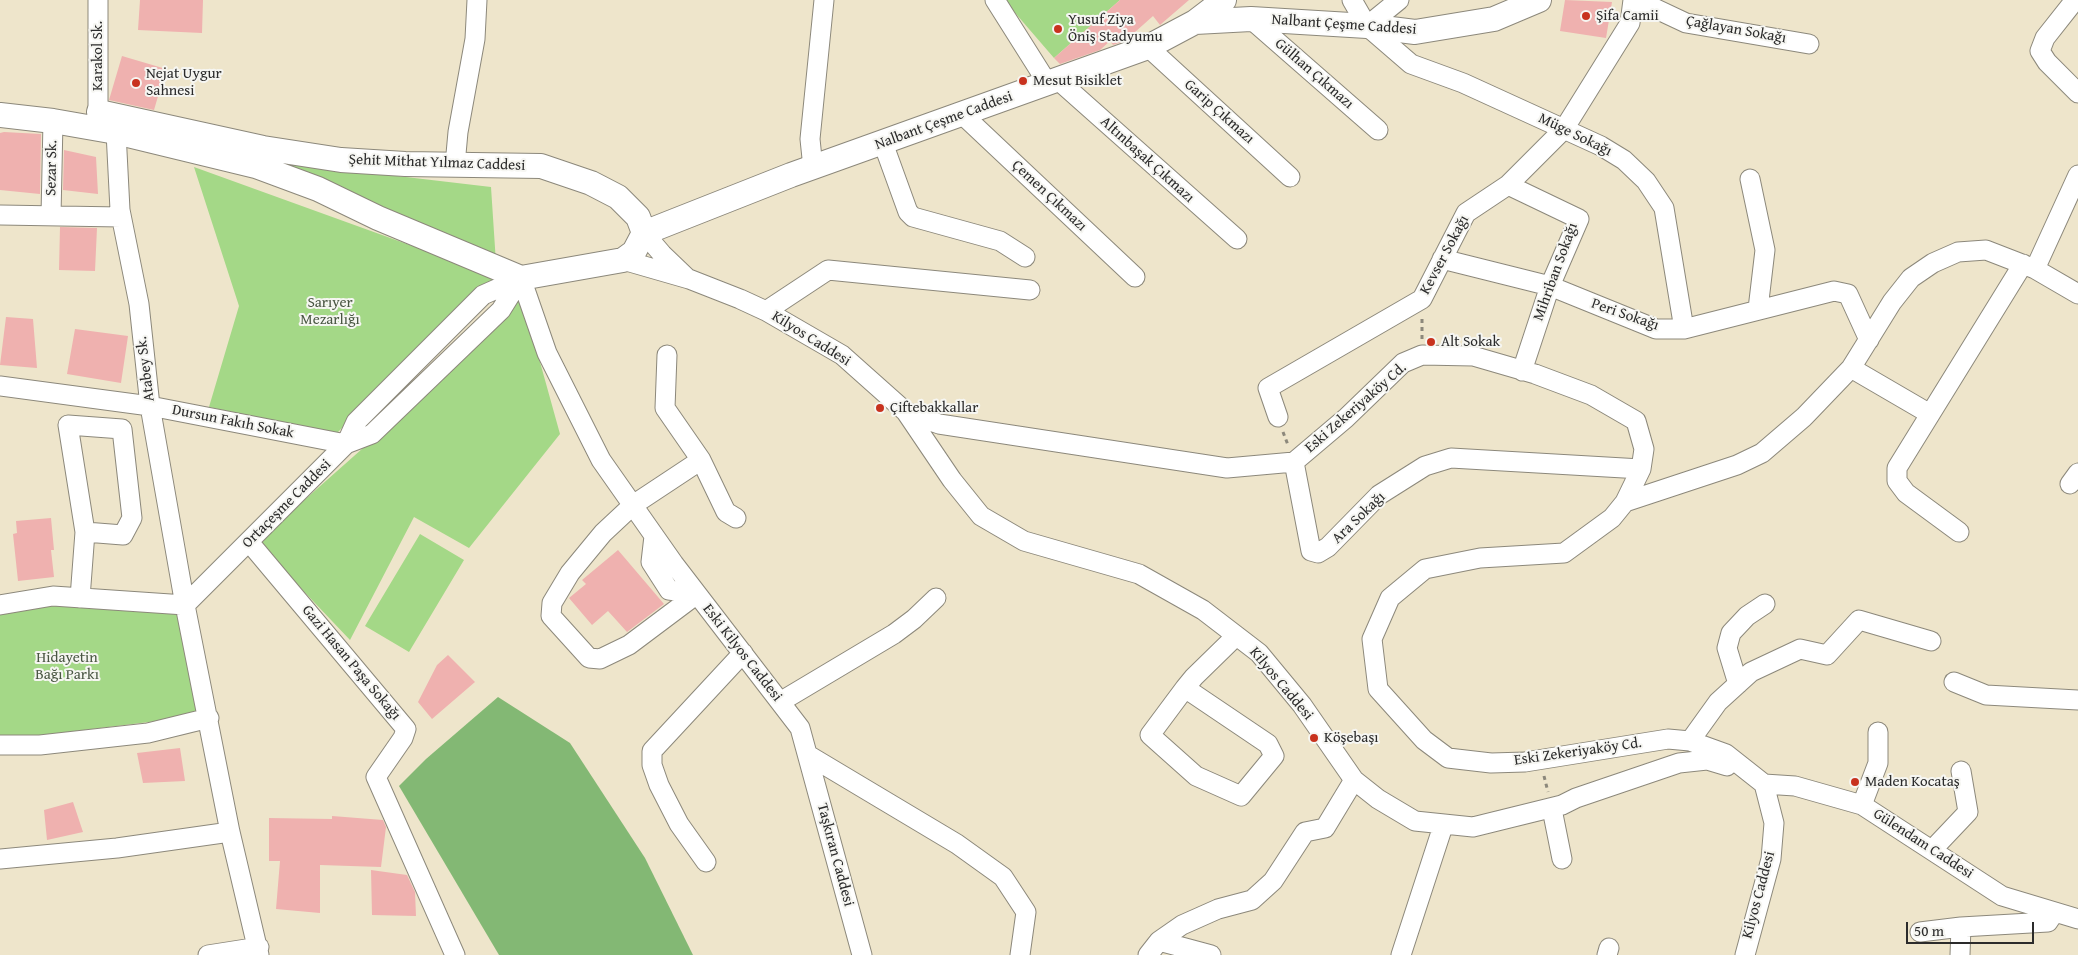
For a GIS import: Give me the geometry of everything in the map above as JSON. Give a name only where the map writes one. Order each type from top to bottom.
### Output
[{"type":"main road","points":[[1195,22],[1224,0]]},
{"type":"main road","name":"Nalbant Çeşme Caddesi","points":[[644,233],[813,168],[1148,47],[1195,22],[1247,9],[1415,32],[1494,19],[1539,0]]},
{"type":"main road","name":"Şehit Mithat Yılmaz Caddesi","points":[[0,101],[98,112],[148,121],[263,148],[340,160],[405,164],[541,166],[592,183],[618,197],[638,217],[644,233]]},
{"type":"main road","points":[[0,116],[53,121],[116,132],[256,166],[318,189],[378,218],[521,278],[623,260],[634,252],[644,233]]},
{"type":"main road","points":[[318,189],[319,174],[340,160]]},
{"type":"street","name":"Karakol Sk.","points":[[98,0],[98,112]]},
{"type":"street","points":[[455,165],[458,132],[475,39],[477,0]]},
{"type":"street","points":[[813,168],[810,139],[824,0]]},
{"type":"street","name":"Altınbaşak Çıkmazı","points":[[995,0],[1053,82],[1237,239]]},
{"type":"street","name":"Müge Sokağı","points":[[1352,0],[1367,26],[1411,64],[1463,83],[1601,146],[1624,160],[1646,180],[1664,208],[1684,329]]},
{"type":"street","points":[[1367,26],[1399,0]]},
{"type":"street","name":"Kevser Sokağı","points":[[1278,417],[1268,388],[1422,299],[1466,213],[1508,185],[1564,129],[1630,23],[1633,0]]},
{"type":"street","name":"Çağlayan Sokağı","points":[[1637,0],[1686,23],[1809,44]]},
{"type":"street","points":[[2074,0],[2045,38],[2040,51],[2078,93]]},
{"type":"street","name":"Gülhan Çıkmazı","points":[[1247,9],[1378,130]]},
{"type":"street","points":[[1411,64],[1415,32]]},
{"type":"street","name":"Garip Çıkmazı","points":[[1148,47],[1290,177]]},
{"type":"street","name":"Çemen Çıkmazı","points":[[963,115],[1134,277]]},
{"type":"street","name":"Sezar Sk.","points":[[51,216],[53,121]]},
{"type":"street","name":"Atabey Sk.","points":[[116,132],[121,217],[139,304],[150,406],[230,832],[259,951]]},
{"type":"street","points":[[883,143],[908,212],[913,218],[1000,241],[1026,257]]},
{"type":"street","points":[[1959,532],[1906,494],[1897,481],[1897,468],[1930,414],[2029,266],[2078,175]]},
{"type":"street","points":[[1750,179],[1765,250],[1758,309]]},
{"type":"street","name":"Mihriban Sokağı","points":[[1508,185],[1579,219],[1550,286],[1522,371]]},
{"type":"street","points":[[0,215],[121,217]]},
{"type":"street","points":[[644,233],[662,254],[689,280]]},
{"type":"street","points":[[1625,502],[1737,465],[1762,453],[1804,417],[1851,368],[1892,302],[1911,278],[1933,263],[1958,252],[1986,250],[2029,266],[2078,294]]},
{"type":"street","name":"Peri Sokağı","points":[[1442,259],[1550,286],[1656,328],[1684,329],[1834,291],[1848,294],[1869,340]]},
{"type":"street","name":"Kilyos Caddesi","points":[[623,260],[689,280],[766,311],[842,355],[906,412],[952,480],[981,516],[1024,541],[1139,574],[1203,610],[1259,654],[1302,705],[1354,780],[1378,799],[1415,821],[1443,826],[1473,827],[1679,763],[1707,760],[1746,770],[1764,784],[1774,823],[1771,859],[1745,955]]},
{"type":"street","points":[[766,311],[828,270],[1030,290]]},
{"type":"street","name":"Ortaçeşme Caddesi","points":[[186,605],[346,444],[372,434],[501,310],[521,278]]},
{"type":"street","name":"Eski Kilyos Caddesi","points":[[521,278],[547,353],[601,460],[697,594],[800,728],[808,755]]},
{"type":"street","points":[[667,354],[665,408],[701,460],[726,512],[736,518]]},
{"type":"street","name":"Eski Zekeriyaköy Cd.","points":[[906,412],[939,424],[1227,468],[1294,462],[1346,418],[1403,364],[1422,355],[1473,356],[1590,395],[1636,422],[1644,449],[1641,469],[1625,502],[1612,518],[1564,553],[1480,558],[1425,568],[1390,598],[1372,639],[1378,689],[1424,740],[1448,758],[1491,763],[1524,762],[1668,739],[1690,741],[1726,754],[1746,770]]},
{"type":"street","points":[[1851,368],[1930,414]]},
{"type":"street","name":"Dursun Fakıh Sokak","points":[[0,386],[150,406],[346,444]]},
{"type":"street","points":[[80,598],[84,532],[68,424],[122,429],[132,518],[123,535],[84,532]]},
{"type":"street","name":"Ara Sokağı","points":[[1294,462],[1311,551],[1318,553],[1328,547],[1379,495],[1425,466],[1451,458],[1641,469]]},
{"type":"street","points":[[697,594],[629,646],[600,659],[589,658],[551,616],[552,604],[570,573],[603,533],[633,505],[701,460]]},
{"type":"street","name":"Gazi Hasan Paşa Sokağı","points":[[249,542],[406,729],[403,738],[376,777],[455,955]]},
{"type":"street","points":[[0,605],[52,596],[186,605]]},
{"type":"street","points":[[780,702],[894,634],[936,598]]},
{"type":"street","points":[[1738,684],[1727,648],[1729,641],[1732,633],[1747,616],[1765,604]]},
{"type":"street","points":[[1690,741],[1718,702],[1751,672],[1800,649],[1827,655],[1859,620],[1931,641]]},
{"type":"street","points":[[1186,688],[1268,744],[1274,756],[1241,796],[1196,776],[1150,735],[1186,688],[1236,636]]},
{"type":"street","points":[[706,862],[679,824],[658,785],[652,765],[652,751],[743,653]]},
{"type":"street","points":[[1954,682],[1986,695],[2078,700]]},
{"type":"street","points":[[0,744],[40,745],[148,733],[209,718]]},
{"type":"street","points":[[1862,804],[1878,763],[1878,732]]},
{"type":"street","points":[[808,755],[957,844],[1003,877],[1026,912],[1020,955]]},
{"type":"street","name":"Taşkıran Caddesi","points":[[808,755],[862,955]]},
{"type":"street","points":[[1932,850],[1968,812],[1961,771]]},
{"type":"street","points":[[1154,948],[1182,924],[1218,909],[1252,900],[1273,881],[1305,832],[1325,828],[1354,780]]},
{"type":"street","name":"Gülendam Caddesi","points":[[1764,784],[1795,786],[1862,804],[2002,896],[2078,919]]},
{"type":"street","points":[[1550,802],[1562,859]]},
{"type":"street","points":[[1401,955],[1443,826]]},
{"type":"street","points":[[0,859],[117,848],[230,832]]},
{"type":"street","points":[[1920,932],[1962,927],[2048,922],[2054,913]]},
{"type":"street","points":[[1960,955],[1962,927]]},
{"type":"street","points":[[1154,948],[1211,955]]},
{"type":"street","points":[[208,955],[259,951]]},
{"type":"path","points":[[1422,299],[1422,355]]},
{"type":"path","points":[[1278,417],[1294,462]]},
{"type":"path","points":[[1544,775],[1550,802]]},
{"type":"green space","name":"Yusuf Ziya Öniş Stadyumu","points":[[1004,0],[1120,0],[1054,58]]},
{"type":"green space","points":[[278,162],[491,187],[496,263]]},
{"type":"green space","name":"Sarıyer Mezarlığı","points":[[194,167],[501,278],[483,287],[336,434],[209,407],[239,306]]},
{"type":"green space","points":[[520,290],[560,434],[469,548],[414,517],[350,640],[257,542],[389,425]]},
{"type":"green space","points":[[420,534],[464,560],[409,652],[365,626]]},
{"type":"green space","name":"Hidayetin Bağı Parkı","points":[[60,602],[182,608],[205,715],[20,738],[0,738],[0,610]]},
{"type":"green space","points":[[498,697],[570,743],[645,858],[693,955],[499,955],[399,786],[426,759]]},
{"type":"building","points":[[140,0],[203,0],[202,33],[138,30]]},
{"type":"building","points":[[1120,0],[1189,0],[1160,25],[1153,16],[1125,41],[1113,45],[1110,41],[1100,50],[1060,64],[1054,58]]},
{"type":"building","name":"Şifa Camii","points":[[1565,0],[1612,2],[1606,38],[1560,31]]},
{"type":"building","points":[[122,56],[166,69],[154,110],[109,100]]},
{"type":"building","points":[[0,133],[41,134],[40,194],[0,190]]},
{"type":"building","points":[[64,150],[96,157],[98,194],[63,190]]},
{"type":"building","points":[[60,227],[97,228],[95,271],[59,270]]},
{"type":"building","points":[[6,317],[33,319],[37,368],[0,365]]},
{"type":"building","points":[[75,329],[128,336],[121,383],[67,374]]},
{"type":"building","points":[[51,518],[54,550],[51,550],[54,577],[18,581],[13,534],[17,533],[16,521]]},
{"type":"building","points":[[618,550],[664,604],[627,632],[608,611],[592,625],[569,598],[586,584],[582,580]]},
{"type":"building","points":[[448,655],[475,682],[432,719],[418,702],[437,665]]},
{"type":"building","points":[[180,748],[185,781],[143,783],[137,753]]},
{"type":"building","points":[[73,802],[83,832],[47,840],[44,810]]},
{"type":"building","points":[[332,816],[383,820],[386,827],[381,867],[320,865],[320,913],[276,909],[280,861],[269,861],[269,818],[332,819]]},
{"type":"building","points":[[371,870],[407,875],[415,892],[416,916],[372,915]]},
{"type":"place","name":"Şifa Camii","points":[[1586,16]]},
{"type":"place","name":"Yusuf Ziya Öniş Stadyumu","points":[[1058,29]]},
{"type":"place","name":"Mesut Bisiklet","points":[[1023,81]]},
{"type":"place","name":"Nejat Uygur Sahnesi","points":[[136,83]]},
{"type":"place","name":"Alt Sokak","points":[[1431,342]]},
{"type":"place","name":"Çiftebakkallar","points":[[880,408]]},
{"type":"place","name":"Köşebaşı","points":[[1314,738]]},
{"type":"place","name":"Maden Kocataş","points":[[1855,782]]}]
